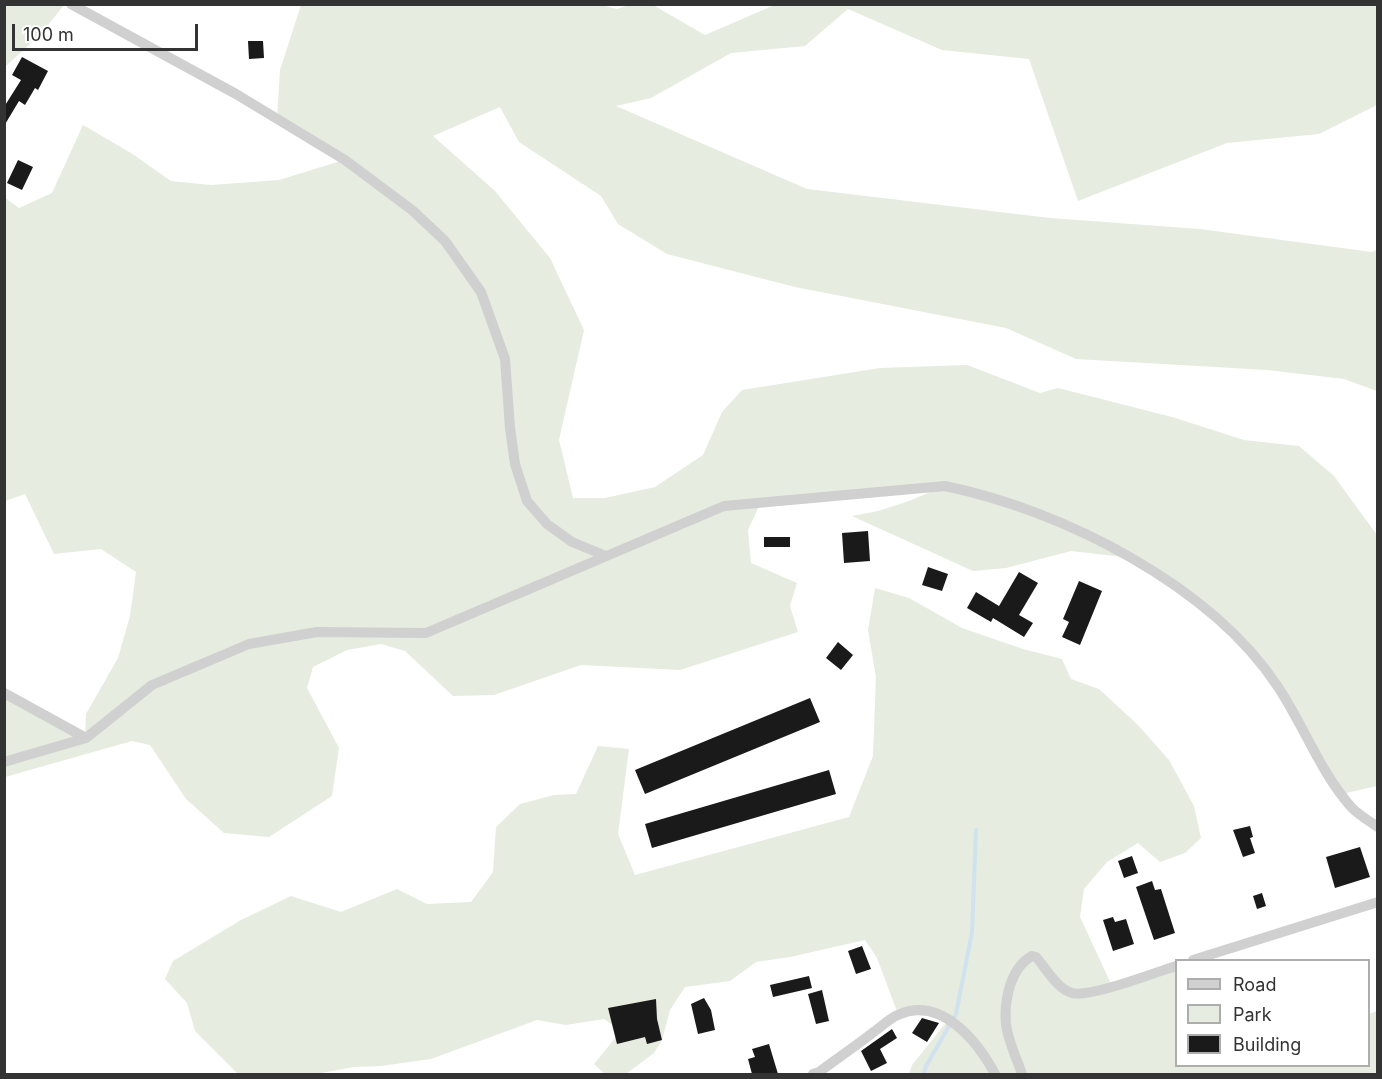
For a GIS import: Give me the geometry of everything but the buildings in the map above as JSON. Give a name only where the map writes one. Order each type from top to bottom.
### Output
[{"type":"street","points":[[71,4],[236,94],[345,160],[412,210],[446,241],[481,292],[505,359],[515,464],[527,501],[547,524],[572,542],[606,556]]},
{"type":"street","points":[[4,762],[86,738],[152,685],[249,644],[317,632],[426,633],[724,506],[945,486],[977,493],[1050,518],[1132,558],[1197,603],[1246,646],[1278,687],[1324,769],[1342,794],[1353,809],[1377,827]]},
{"type":"street","points":[[4,693],[86,738]]},
{"type":"street","points":[[1196,959],[1377,902]]},
{"type":"street","points":[[1022,1074],[1006,1024],[1007,999],[1013,977],[1026,959],[1036,957],[1061,987],[1073,993],[1090,993],[1175,966]]},
{"type":"street","points":[[813,1074],[819,1072],[898,1014],[920,1010],[944,1016],[957,1025],[985,1055],[995,1074]]},
{"type":"green space","points":[[5,4],[64,5],[40,35],[5,67]]},
{"type":"green space","points":[[597,4],[617,9],[629,5],[653,5],[705,35],[777,4],[1377,5],[1377,105],[1319,134],[1227,143],[1078,201],[1029,59],[942,50],[848,9],[805,46],[731,53],[651,98],[616,106],[807,189],[1050,218],[1200,229],[1372,252],[1377,250],[1377,391],[1344,379],[1267,370],[1076,359],[1006,328],[795,287],[667,254],[618,224],[601,196],[519,142],[500,107],[433,136],[495,191],[550,258],[584,330],[559,440],[573,498],[605,498],[655,487],[703,455],[722,412],[742,390],[880,368],[967,365],[1040,393],[1058,388],[1172,417],[1244,440],[1299,446],[1334,476],[1377,535],[1377,786],[1342,794],[1246,646],[1132,558],[1071,551],[1006,568],[973,571],[852,516],[878,511],[942,487],[761,502],[748,530],[751,563],[797,583],[790,606],[798,632],[680,670],[581,665],[494,695],[453,696],[405,651],[381,644],[347,650],[313,667],[307,688],[339,748],[332,796],[269,837],[224,833],[186,799],[150,745],[132,741],[5,777],[5,693],[85,738],[86,714],[118,658],[130,616],[136,572],[101,549],[54,554],[25,494],[5,501],[4,197],[19,208],[52,193],[83,125],[131,153],[171,181],[211,185],[279,180],[344,160],[277,119],[280,70],[301,5]]},
{"type":"green space","points":[[875,588],[909,598],[962,628],[1023,649],[1062,659],[1071,679],[1099,689],[1138,725],[1169,760],[1194,806],[1201,838],[1185,853],[1160,862],[1138,843],[1107,862],[1084,889],[1080,917],[1112,986],[1175,966],[1175,1067],[1370,1067],[1370,1014],[1377,1011],[1377,1074],[909,1074],[912,1065],[949,1019],[944,1015],[898,1014],[877,958],[865,940],[790,957],[756,962],[730,981],[685,987],[670,1010],[662,1040],[654,1053],[626,1074],[605,1074],[594,1064],[621,1031],[604,1019],[566,1025],[537,1020],[431,1059],[354,1067],[316,1074],[238,1074],[195,1031],[187,1003],[165,979],[173,961],[241,920],[291,896],[341,912],[397,889],[427,904],[471,902],[493,872],[496,827],[520,804],[554,795],[576,794],[598,746],[629,749],[618,834],[635,875],[849,817],[873,756],[876,677],[868,630]]},
{"type":"waterway","points":[[924,1074],[926,1066],[956,1014],[972,932],[976,830]]}]
